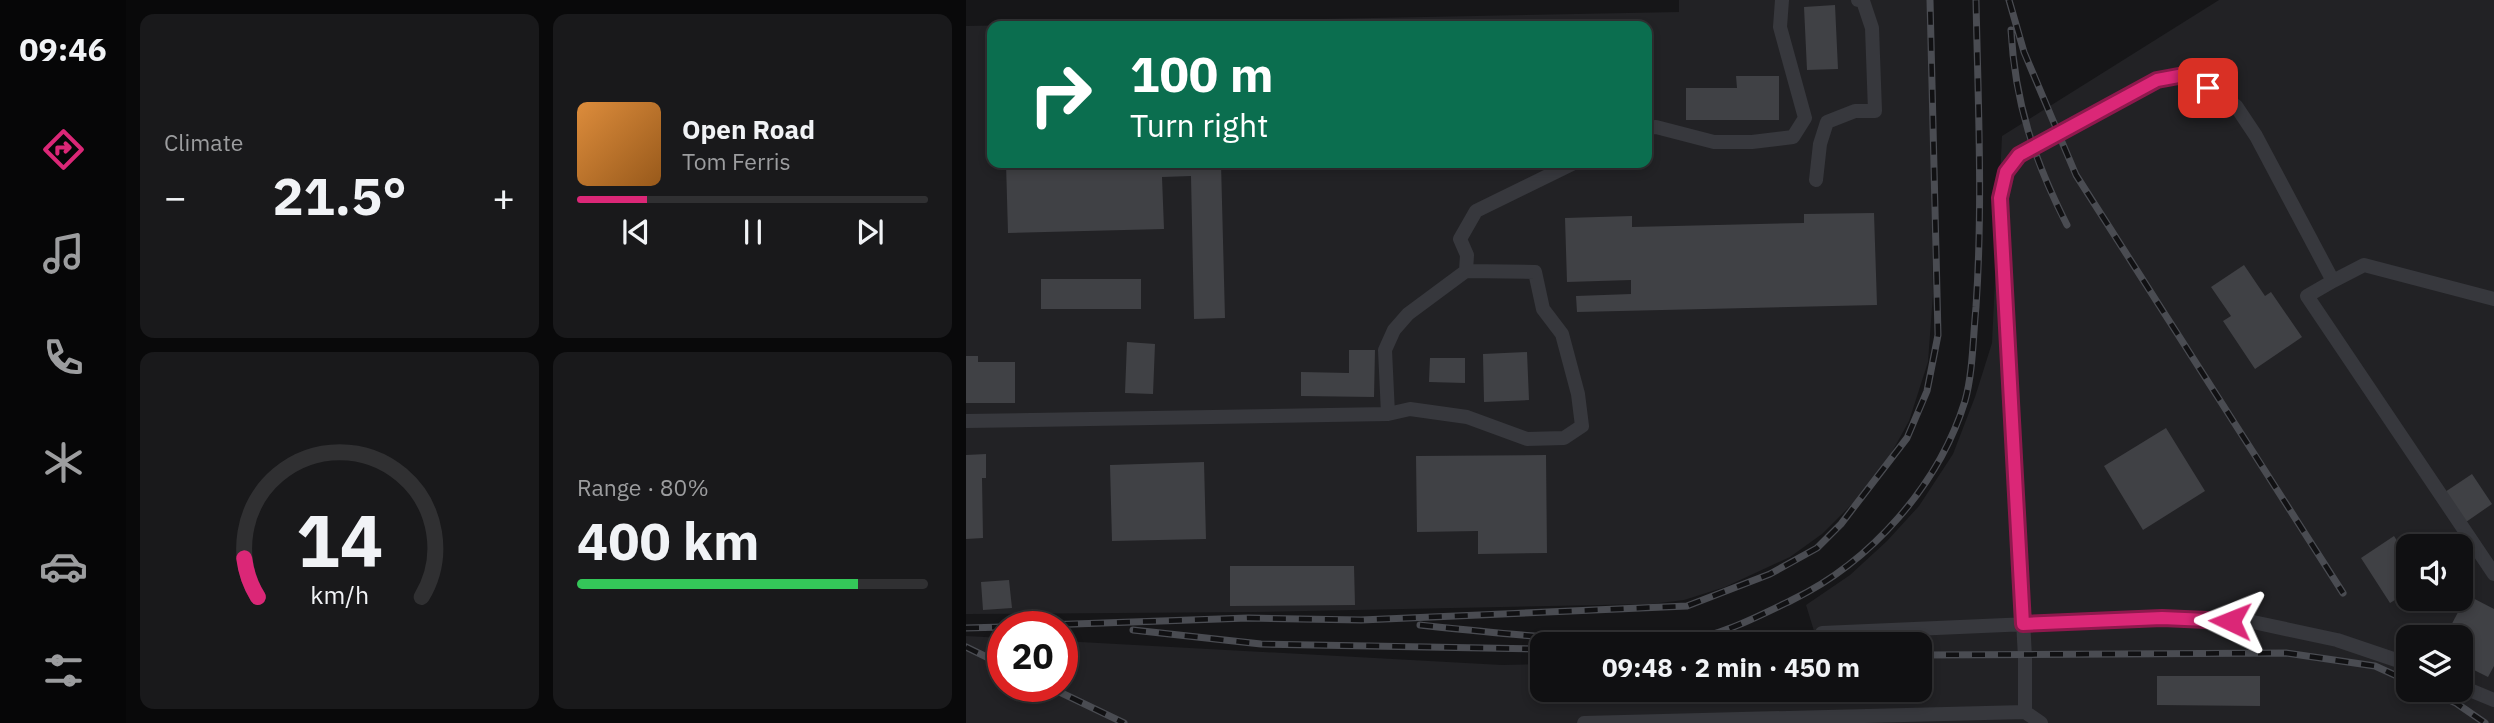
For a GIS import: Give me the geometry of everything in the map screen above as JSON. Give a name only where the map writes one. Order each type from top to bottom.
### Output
[{"type":"lane","points":[[1652,127],[1714,142],[1752,142],[1793,137],[1805,118],[1780,27],[1782,0]]},
{"type":"lane","points":[[1805,118],[1826,122],[1855,111],[1875,111],[1872,28],[1863,1],[1858,0]]},
{"type":"lane","points":[[2025,712],[2023,624],[2000,198],[2006,172],[2019,155],[2157,80],[2184,75],[2236,106],[2256,136],[2333,281]]},
{"type":"lane","points":[[1816,180],[1819,144],[1826,122]]},
{"type":"lane","points":[[1466,271],[1467,255],[1460,239],[1476,211],[1564,168]]},
{"type":"lane","points":[[2494,299],[2364,265],[2306,296],[2494,574]]},
{"type":"lane","points":[[966,421],[1388,414],[1410,409],[1466,417],[1527,439],[1564,438],[1582,426],[1578,394],[1562,334],[1543,309],[1535,272],[1466,271],[1408,314],[1394,330],[1385,350],[1388,414]]},
{"type":"lane","points":[[1844,632],[2162,618],[2253,622],[2337,640],[2396,660]]},
{"type":"lane","points":[[2473,691],[2494,700]]},
{"type":"lane","points":[[1584,723],[2025,712],[2040,723]]},
{"type":"shaded area","points":[[1679,0],[1928,0],[1933,294],[1928,362],[1909,421],[1887,461],[1856,500],[1822,534],[1790,557],[1725,587],[1684,600],[1651,604],[1255,612],[987,611],[987,614],[966,614],[966,26],[987,26],[987,168],[1652,168],[1652,21],[1221,21],[1679,12]]},
{"type":"shaded area","points":[[2219,0],[2494,0],[2494,723],[966,723],[966,636],[987,637],[987,702],[1078,702],[1078,642],[1530,664],[1530,702],[1932,702],[1932,632],[1814,632],[1806,605],[1850,575],[1887,541],[1919,506],[1953,454],[1992,343],[2002,136]]},
{"type":"building","points":[[1835,5],[1838,69],[1807,70],[1804,7]]},
{"type":"building","points":[[1736,76],[1779,76],[1779,120],[1686,120],[1686,88],[1737,88]]},
{"type":"building","points":[[1006,168],[1221,168],[1225,318],[1194,319],[1191,176],[1162,177],[1164,229],[1008,233]]},
{"type":"building","points":[[1874,213],[1877,305],[1577,312],[1576,296],[1631,294],[1631,280],[1567,282],[1565,218],[1632,216],[1632,227],[1804,223],[1804,214]]},
{"type":"building","points":[[2244,265],[2265,296],[2271,292],[2302,337],[2255,369],[2223,321],[2231,316],[2211,287]]},
{"type":"building","points":[[1041,279],[1141,279],[1141,309],[1041,309]]},
{"type":"building","points":[[1127,342],[1155,344],[1153,394],[1125,393]]},
{"type":"building","points":[[1349,350],[1375,350],[1374,397],[1301,396],[1301,372],[1349,373]]},
{"type":"building","points":[[1527,352],[1529,400],[1484,402],[1483,354]]},
{"type":"building","points":[[966,356],[978,356],[978,362],[1015,362],[1015,403],[966,403]]},
{"type":"building","points":[[1430,358],[1465,358],[1465,383],[1429,382]]},
{"type":"building","points":[[2166,428],[2205,491],[2143,530],[2104,466]]},
{"type":"building","points":[[986,454],[986,478],[982,478],[983,538],[966,539],[966,455]]},
{"type":"building","points":[[1546,455],[1547,553],[1478,554],[1478,531],[1417,532],[1416,456]]},
{"type":"building","points":[[1204,462],[1206,539],[1112,541],[1110,465]]},
{"type":"building","points":[[2472,474],[2492,504],[2466,522],[2445,492]]},
{"type":"building","points":[[2394,536],[2396,599],[2390,603],[2361,558]]},
{"type":"building","points":[[1230,566],[1354,566],[1355,605],[1230,606]]},
{"type":"building","points":[[1009,580],[1012,608],[983,610],[981,582]]},
{"type":"building","points":[[2473,598],[2494,609],[2494,666],[2488,677],[2473,670],[2473,625],[2451,625],[2459,611],[2473,611]]},
{"type":"building","points":[[2157,676],[2260,676],[2260,706],[2157,705]]},
{"type":"railway","points":[[1078,624],[1248,618],[1361,620],[1687,606],[1770,574],[1817,548],[1841,524],[1907,438],[1927,391],[1938,335],[1930,0]]},
{"type":"railway","points":[[1420,625],[1596,640],[1664,643],[1694,639],[1751,619],[1821,584],[1849,565],[1898,518],[1920,491],[1938,462],[1965,401],[1970,378],[1979,230],[1976,0]]},
{"type":"railway","points":[[2009,0],[2024,52],[2076,175],[2343,593]]},
{"type":"railway","points":[[2011,30],[2017,82],[2028,130],[2045,177],[2067,225]]},
{"type":"railway","points":[[966,628],[987,627]]},
{"type":"railway","points":[[1133,630],[1261,644],[1530,649]]},
{"type":"railway","points":[[966,647],[987,657]]},
{"type":"railway","points":[[1932,655],[2286,653],[2375,666],[2396,676]]},
{"type":"railway","points":[[1078,701],[1124,723]]},
{"type":"railway","points":[[2454,702],[2485,723]]},
{"type":"route","points":[[2208,88],[2184,75],[2157,80],[2019,155],[2006,172],[2000,198],[2023,624],[2162,618],[2230,621]]}]
